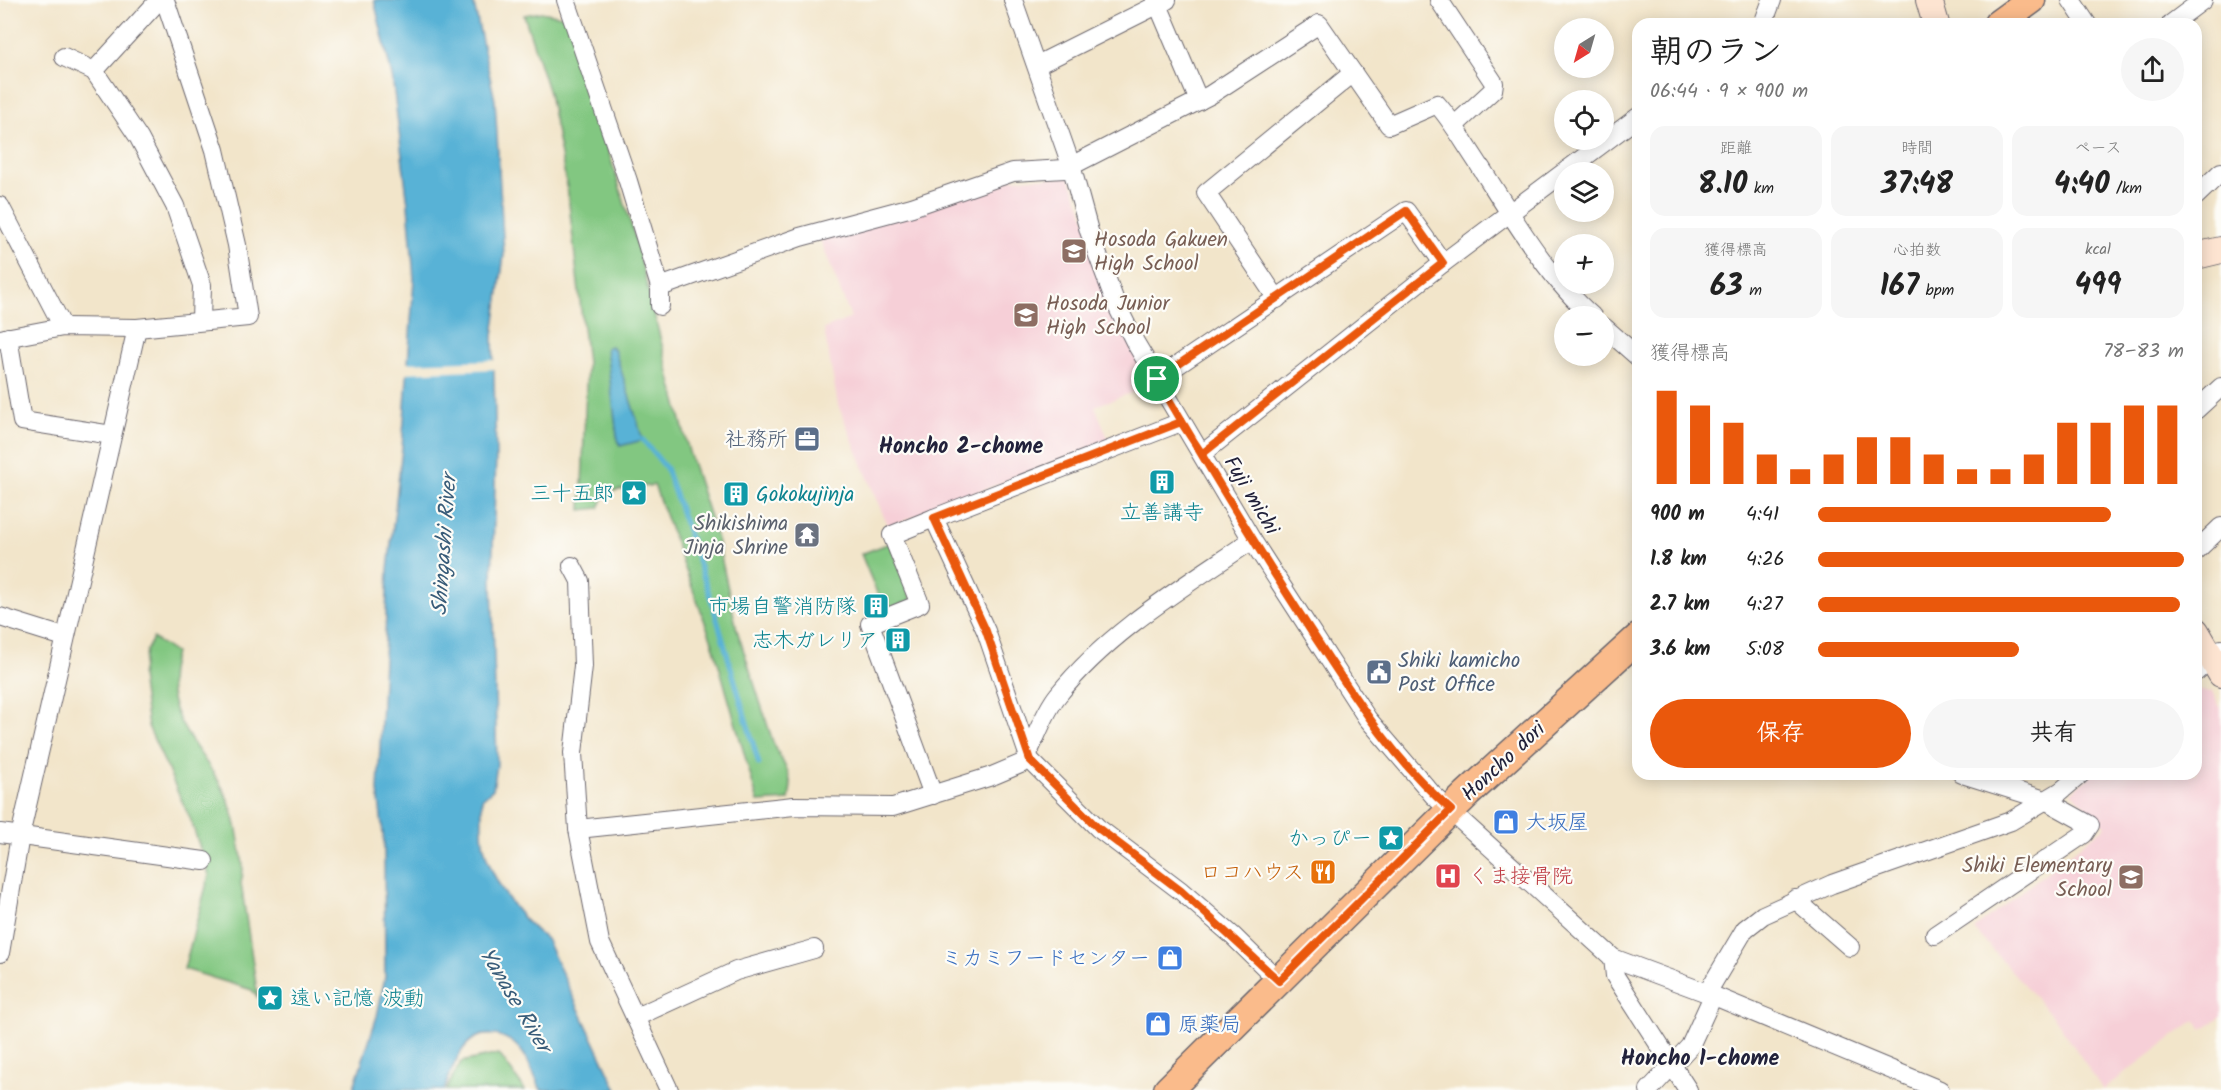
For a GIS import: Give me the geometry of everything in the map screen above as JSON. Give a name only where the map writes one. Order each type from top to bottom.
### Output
[{"type":"main road","points":[[1929,0],[1934,18]]},
{"type":"main road","points":[[2006,18],[2031,0]]},
{"type":"main road","points":[[2202,255],[2221,250]]},
{"type":"main road","points":[[2202,643],[2212,663]]},
{"type":"main road","name":"Honcho dori","points":[[1168,1090],[1451,810],[1632,644]]},
{"type":"street","points":[[94,71],[159,0]]},
{"type":"street","points":[[112,435],[22,421],[4,338],[63,327],[137,328],[249,317],[237,245],[215,150],[165,0]]},
{"type":"street","name":"Fuji michi","points":[[1012,0],[1071,165],[1103,272],[1126,323],[1157,379],[1252,540],[1367,718],[1433,795],[1613,958]]},
{"type":"street","points":[[1439,0],[1494,83],[1493,90],[1455,125]]},
{"type":"street","points":[[1765,18],[1772,0]]},
{"type":"street","points":[[2071,0],[2083,18]]},
{"type":"street","points":[[2179,18],[2203,0]]},
{"type":"street","points":[[570,1],[660,287],[660,306]]},
{"type":"street","points":[[1037,65],[1160,1],[1199,101]]},
{"type":"street","points":[[660,287],[800,237],[912,207],[1013,171],[1065,169],[1199,101],[1319,24],[1389,125],[1437,104],[1455,125],[1546,263],[1583,306]]},
{"type":"street","points":[[64,57],[94,71],[139,138],[175,206],[202,285],[201,321]]},
{"type":"street","points":[[1277,299],[1206,193],[1353,73]]},
{"type":"street","points":[[1202,454],[1443,263],[1632,121]]},
{"type":"street","points":[[2202,190],[2221,172]]},
{"type":"street","points":[[0,206],[63,327]]},
{"type":"street","points":[[1157,379],[1406,211],[1443,263]]},
{"type":"street","points":[[0,953],[20,836],[137,328]]},
{"type":"street","points":[[1614,336],[1632,352]]},
{"type":"street","points":[[2202,404],[2221,387]]},
{"type":"street","points":[[933,795],[870,624],[920,604],[892,535],[1181,422]]},
{"type":"street","points":[[934,518],[986,631],[1029,757],[1098,828],[1181,891],[1279,981]]},
{"type":"street","points":[[2202,545],[2221,527]]},
{"type":"street","points":[[578,829],[794,806],[893,807],[933,795],[1029,757],[1056,697],[1086,664],[1137,621],[1252,540]]},
{"type":"street","points":[[572,566],[580,581],[583,666],[573,753],[578,829],[600,942],[669,1090]]},
{"type":"street","points":[[0,617],[64,637]]},
{"type":"street","points":[[1935,934],[2084,834],[2090,825],[2045,800],[1981,780]]},
{"type":"street","points":[[1649,1090],[1690,1046],[1710,994],[1745,929],[1763,915],[1795,899],[2011,821],[2072,780]]},
{"type":"street","points":[[0,833],[204,861]]},
{"type":"street","points":[[1795,899],[1850,947]]},
{"type":"street","points":[[636,1017],[736,971],[814,949]]},
{"type":"street","points":[[1688,1090],[1615,976],[1613,958],[1710,994],[1940,1090]]},
{"type":"shaded area","points":[[1069,177],[1153,385],[1095,406],[1109,441],[888,527],[838,405],[824,329],[851,318],[820,239],[1011,179]]},
{"type":"shaded area","name":"Shiki Elementary School","points":[[2202,691],[2212,692],[2221,709],[2221,1017],[2203,1030],[2195,1020],[2103,1090],[2059,1024],[1974,929],[2106,826],[2071,792],[2086,780],[2202,780]]},
{"type":"green space","points":[[541,12],[567,17],[634,234],[689,452],[717,539],[737,630],[773,742],[788,772],[791,785],[789,800],[758,802],[712,641],[654,485],[606,492],[599,508],[581,510],[587,363],[567,186],[549,93],[524,15]]},
{"type":"green space","points":[[890,543],[912,600],[884,610],[861,554]]},
{"type":"green space","points":[[153,638],[175,653],[171,673],[174,707],[180,722],[223,789],[234,819],[242,858],[241,883],[258,998],[252,990],[184,969],[209,875],[191,821],[148,726],[141,676],[146,651]]},
{"type":"green space","points":[[499,1054],[525,1090],[446,1090],[461,1062]]},
{"type":"water","points":[[374,0],[473,0],[495,100],[504,255],[493,336],[496,456],[492,580],[497,765],[493,789],[482,799],[483,842],[491,869],[506,896],[525,920],[546,939],[617,1090],[541,1090],[525,1056],[511,1041],[502,1037],[485,1035],[468,1043],[461,1052],[444,1090],[353,1090],[377,1016],[385,977],[384,843],[378,791],[388,570],[402,448],[414,279],[408,204],[392,76]]},
{"type":"water","points":[[611,346],[615,351],[643,440],[620,446],[606,348]]},
{"type":"pier","points":[[497,360],[497,369],[404,373],[405,363]]},
{"type":"waterway","points":[[643,440],[666,468],[712,602],[759,764]]},
{"type":"place","name":"Hosoda Gakuen High School","points":[[1074,251]]},
{"type":"place","name":"Hosoda Junior High School","points":[[1026,315]]},
{"type":"place","name":"社務所","points":[[807,439]]},
{"type":"place","name":"立善講寺","points":[[1162,482]]},
{"type":"place","name":"三十五郎","points":[[634,493]]},
{"type":"place","name":"Gokokujinja","points":[[736,494]]},
{"type":"place","name":"Shikishima Jinja Shrine","points":[[807,535]]},
{"type":"place","name":"市場自警消防隊","points":[[876,606]]},
{"type":"place","name":"志木ガレリア","points":[[898,640]]},
{"type":"place","name":"Shiki kamicho Post Office","points":[[1379,672]]},
{"type":"place","name":"大坂屋","points":[[1506,822]]},
{"type":"place","name":"かっぴー","points":[[1391,838]]},
{"type":"place","name":"ロコハウス","points":[[1323,872]]},
{"type":"place","name":"くま接骨院","points":[[1448,876]]},
{"type":"place","name":"Shiki Elementary School","points":[[2131,877]]},
{"type":"place","name":"ミカミフードセンター","points":[[1170,958]]},
{"type":"place","name":"遠い記憶 波動","points":[[270,998]]},
{"type":"place","name":"原薬局","points":[[1158,1024]]},
{"type":"district","name":"Honcho 2-chome","points":[[961,445]]},
{"type":"district","name":"Honcho 1-chome","points":[[1700,1057]]},
{"type":"route","points":[[1157,379],[1181,422],[1252,540],[1367,718],[1433,795],[1451,810],[1279,981],[1232,935],[1181,891],[1098,828],[1030,760],[986,631],[934,518],[1181,422],[1202,454],[1284,392],[1443,263],[1406,211],[1157,379]]},
{"type":"water label","name":"Shingashi River","points":[[443,545]]},
{"type":"water label","name":"Yanase River","points":[[516,999]]}]
